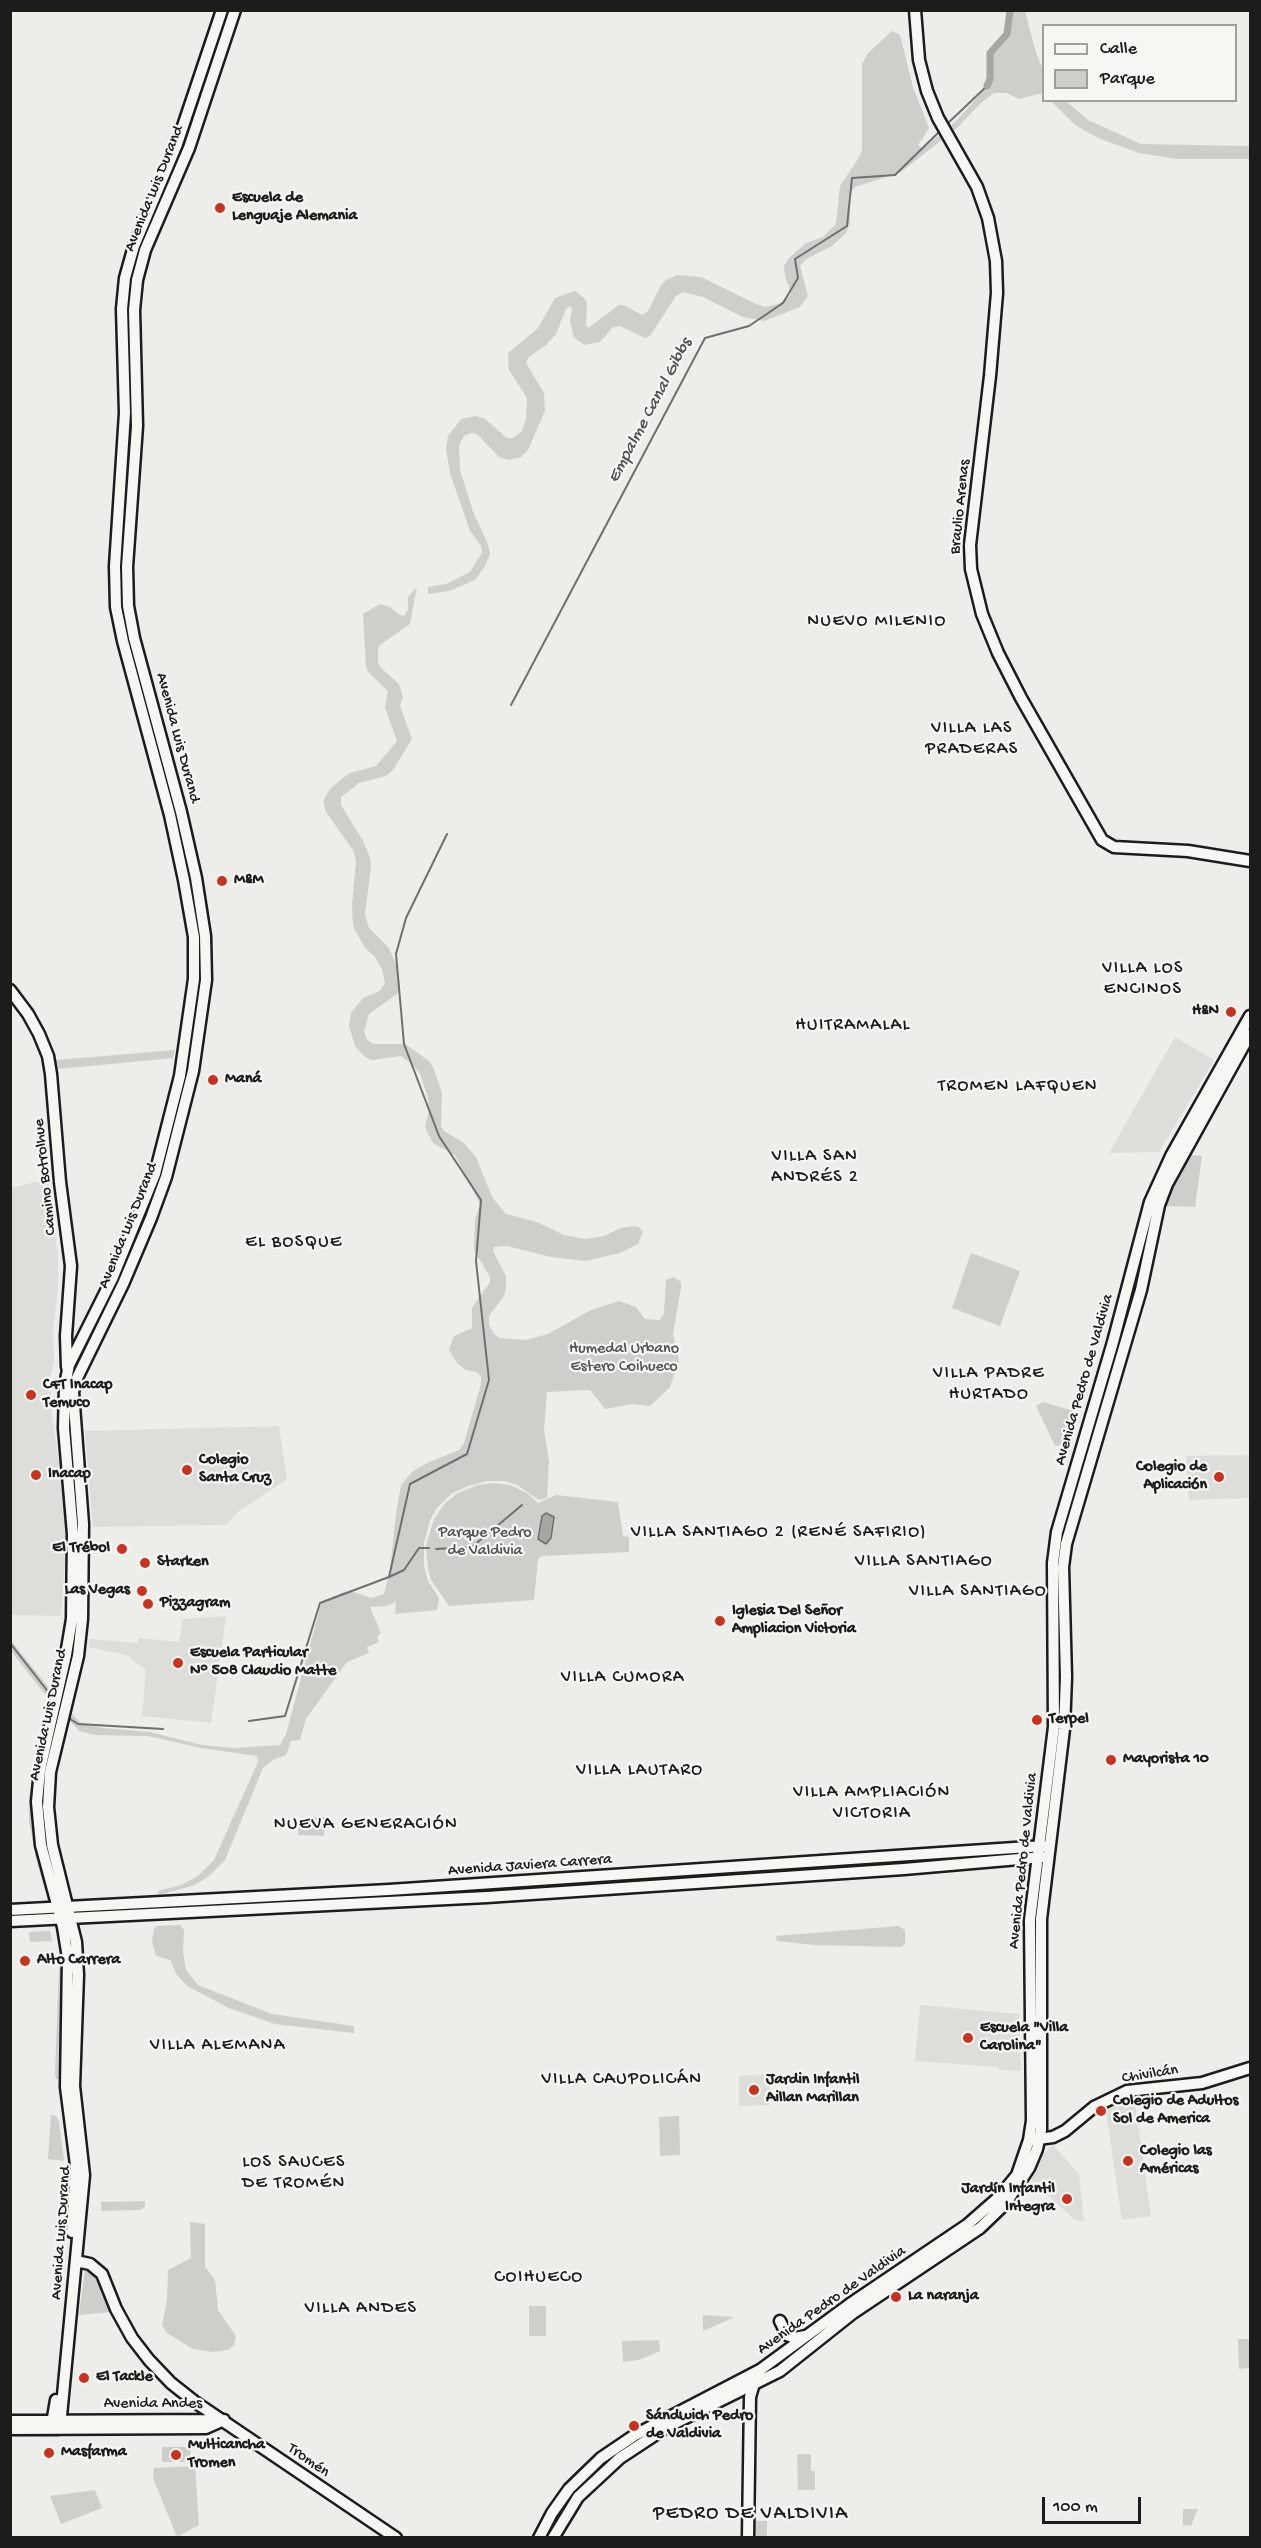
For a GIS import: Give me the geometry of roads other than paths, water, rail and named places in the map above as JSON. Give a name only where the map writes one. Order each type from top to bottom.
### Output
[{"type":"street","name":"Avenida Luis Durand","points":[[55,2425],[75,2201],[78,2134],[67,2112],[69,1965],[64,1913],[49,1824],[47,1752],[72,1619],[74,1561],[64,1428],[67,1370],[112,1279],[155,1174],[180,1076],[194,979],[193,930],[182,871],[118,618],[115,566],[125,413],[121,321],[129,263],[139,229],[180,138],[222,10]]},
{"type":"street","name":"Avenida Luis Durand","points":[[47,1752],[62,1726],[78,1656],[82,1619],[83,1524],[73,1405],[74,1388],[123,1284],[166,1177],[192,1078],[206,980],[204,922],[192,858],[130,616],[127,567],[137,426],[134,310],[140,266],[151,233],[189,148],[235,10]]},
{"type":"street","name":"Braulio Arenas","points":[[915,10],[919,60],[927,91],[938,118],[969,170],[980,194],[988,218],[996,261],[997,293],[990,376],[970,545],[971,569],[977,599],[994,644],[1021,698],[1104,843],[1114,846],[1188,851],[1251,861]]},
{"type":"street","points":[[125,413],[132,417],[137,426]]},
{"type":"street","points":[[119,516],[128,515],[132,507]]},
{"type":"street","name":"Camino Botrolhue","points":[[10,990],[28,1014],[48,1056],[71,1266],[66,1335],[67,1370]]},
{"type":"street","name":"Avenida Pedro de Valdivia","points":[[1044,1852],[1054,1727],[1053,1563],[1058,1526],[1113,1342],[1150,1202],[1171,1156],[1251,1016]]},
{"type":"street","name":"Avenida Pedro de Valdivia","points":[[553,2538],[578,2496],[620,2458],[667,2427],[780,2371],[853,2313],[989,2220],[1006,2203],[1022,2180],[1035,2139],[1029,1980],[1030,1920],[1044,1852],[1064,1729],[1066,1677],[1063,1567],[1066,1544],[1141,1290],[1159,1205],[1167,1184],[1251,1034]]},
{"type":"street","points":[[72,1514],[76,1521],[83,1524]]},
{"type":"street","name":"Avenida Javiera Carrera","points":[[10,1910],[64,1913],[486,1897],[904,1869],[1044,1852]]},
{"type":"street","name":"Avenida Luis Durand","points":[[55,2425],[76,2263],[84,2175],[74,2086],[78,1959],[64,1913]]},
{"type":"street","name":"Avenida Javiera Carrera","points":[[10,1921],[64,1913]]},
{"type":"street","name":"Chivilcán","points":[[1035,2139],[1053,2137],[1065,2131],[1094,2107],[1127,2091],[1202,2083],[1251,2068]]},
{"type":"street","points":[[67,2112],[75,2115],[78,2134]]},
{"type":"street","name":"Avenida Pedro de Valdivia","points":[[539,2538],[552,2513],[569,2489],[601,2458],[635,2435],[760,2370],[850,2304],[967,2225],[989,2207],[1017,2175],[1035,2139]]},
{"type":"street","name":"Tromén","points":[[76,2263],[97,2268],[102,2274],[124,2326],[149,2360],[183,2393],[396,2538]]},
{"type":"street","points":[[780,2320],[785,2333],[791,2337],[800,2338],[811,2334]]},
{"type":"street","points":[[748,2538],[750,2397],[760,2370]]},
{"type":"street","name":"Avenida Andes","points":[[10,2429],[55,2425],[224,2420]]},
{"type":"street","name":"Avenida Andes","points":[[10,2421],[55,2425]]},
{"type":"waterway","points":[[987,86],[990,79],[990,53],[1007,34],[1010,10]]},
{"type":"waterway","name":"Empalme Canal Gibbs","points":[[946,125],[987,86]]},
{"type":"waterway","name":"Empalme Canal Gibbs","points":[[511,705],[705,338],[749,326],[783,303],[798,278],[795,259],[847,226],[852,178],[895,175],[942,129]]},
{"type":"waterway","name":"Empalme Canal Gibbs","points":[[249,1721],[285,1716],[320,1603],[389,1577],[410,1484],[467,1454],[489,1380],[476,1261],[481,1200],[439,1136],[404,1044],[396,954],[406,918],[447,834]]},
{"type":"waterway","points":[[472,1547],[522,1505]]},
{"type":"waterway","points":[[436,1549],[472,1547],[490,1551]]},
{"type":"waterway","points":[[389,1577],[404,1570],[419,1548],[429,1548]]},
{"type":"waterway","name":"Empalme Canal Gibbs","points":[[10,1643],[53,1698]]},
{"type":"waterway","name":"Empalme Canal Gibbs","points":[[67,1717],[78,1724],[163,1729]]},
{"type":"place","name":"Escuela de Lenguaje Alemania","points":[[220,208]]},
{"type":"place","name":"M&M","points":[[222,881]]},
{"type":"place","name":"H&N","points":[[1231,1012]]},
{"type":"place","name":"Maná","points":[[213,1080]]},
{"type":"place","name":"CFT Inacap Temuco","points":[[31,1395]]},
{"type":"place","name":"Colegio Santa Cruz","points":[[187,1470]]},
{"type":"place","name":"Inacap","points":[[36,1475]]},
{"type":"place","name":"Colegio de Aplicación","points":[[1219,1477]]},
{"type":"place","name":"El Trébol","points":[[122,1549]]},
{"type":"place","name":"Starken","points":[[145,1563]]},
{"type":"place","name":"Las Vegas","points":[[142,1591]]},
{"type":"place","name":"Pizzagram","points":[[148,1604]]},
{"type":"place","name":"Iglesia Del Señor Ampliacion Victoria","points":[[720,1621]]},
{"type":"place","name":"Escuela Particular N° 508 Claudio Matte","points":[[178,1663]]},
{"type":"place","name":"Terpel","points":[[1037,1720]]},
{"type":"place","name":"Mayorista 10","points":[[1111,1760]]},
{"type":"place","name":"Alto Carrera","points":[[25,1961]]},
{"type":"place","name":"Escuela \"Villa Carolina\"","points":[[968,2038]]},
{"type":"place","name":"Jardin Infantil Aillan Marillan","points":[[754,2090]]},
{"type":"place","name":"Colegio de Adultos Sol de America","points":[[1101,2111]]},
{"type":"place","name":"Colegio las Américas","points":[[1128,2161]]},
{"type":"place","name":"Jardín Infantil Integra","points":[[1067,2199]]},
{"type":"place","name":"La naranja","points":[[896,2297]]},
{"type":"place","name":"El Tackle","points":[[84,2378]]},
{"type":"place","name":"Sándwich Pedro de Valdivia","points":[[634,2426]]},
{"type":"place","name":"Masfarma","points":[[49,2453]]},
{"type":"place","name":"Multicancha Tromen","points":[[176,2455]]},
{"type":"district","name":"NUEVO MILENIO","points":[[877,622]]},
{"type":"district","name":"VILLA LAS PRADERAS","points":[[972,739]]},
{"type":"district","name":"VILLA LOS ENCINOS","points":[[1143,979]]},
{"type":"district","name":"HUITRAMALAL","points":[[853,1026]]},
{"type":"district","name":"TROMEN LAFQUEN","points":[[1018,1087]]},
{"type":"district","name":"VILLA SAN ANDRÉS 2","points":[[815,1167]]},
{"type":"district","name":"EL BOSQUE","points":[[294,1243]]},
{"type":"district","name":"VILLA PADRE HURTADO","points":[[989,1384]]},
{"type":"district","name":"VILLA SANTIAGO 2 (RENÉ SAFIRIO)","points":[[779,1533]]},
{"type":"district","name":"VILLA SANTIAGO","points":[[924,1562]]},
{"type":"district","name":"VILLA SANTIAGO","points":[[978,1592]]},
{"type":"district","name":"VILLA CUMORA","points":[[623,1678]]},
{"type":"district","name":"VILLA LAUTARO","points":[[640,1771]]},
{"type":"district","name":"VILLA AMPLIACIÓN VICTORIA","points":[[872,1803]]},
{"type":"district","name":"NUEVA GENERACIÓN","points":[[366,1825]]},
{"type":"district","name":"VILLA ALEMANA","points":[[218,2046]]},
{"type":"district","name":"VILLA CAUPOLICÁN","points":[[622,2080]]},
{"type":"district","name":"LOS SAUCES DE TROMÉN","points":[[294,2173]]},
{"type":"district","name":"COIHUECO","points":[[539,2278]]},
{"type":"district","name":"VILLA ANDES","points":[[361,2309]]},
{"type":"district","name":"PEDRO DE VALDIVIA","points":[[751,2515]]},
{"type":"park label","name":"Humedal Urbano Estero Coihueco","points":[[624,1359]]},
{"type":"park label","name":"Parque Pedro de Valdivia","points":[[485,1543]]}]
